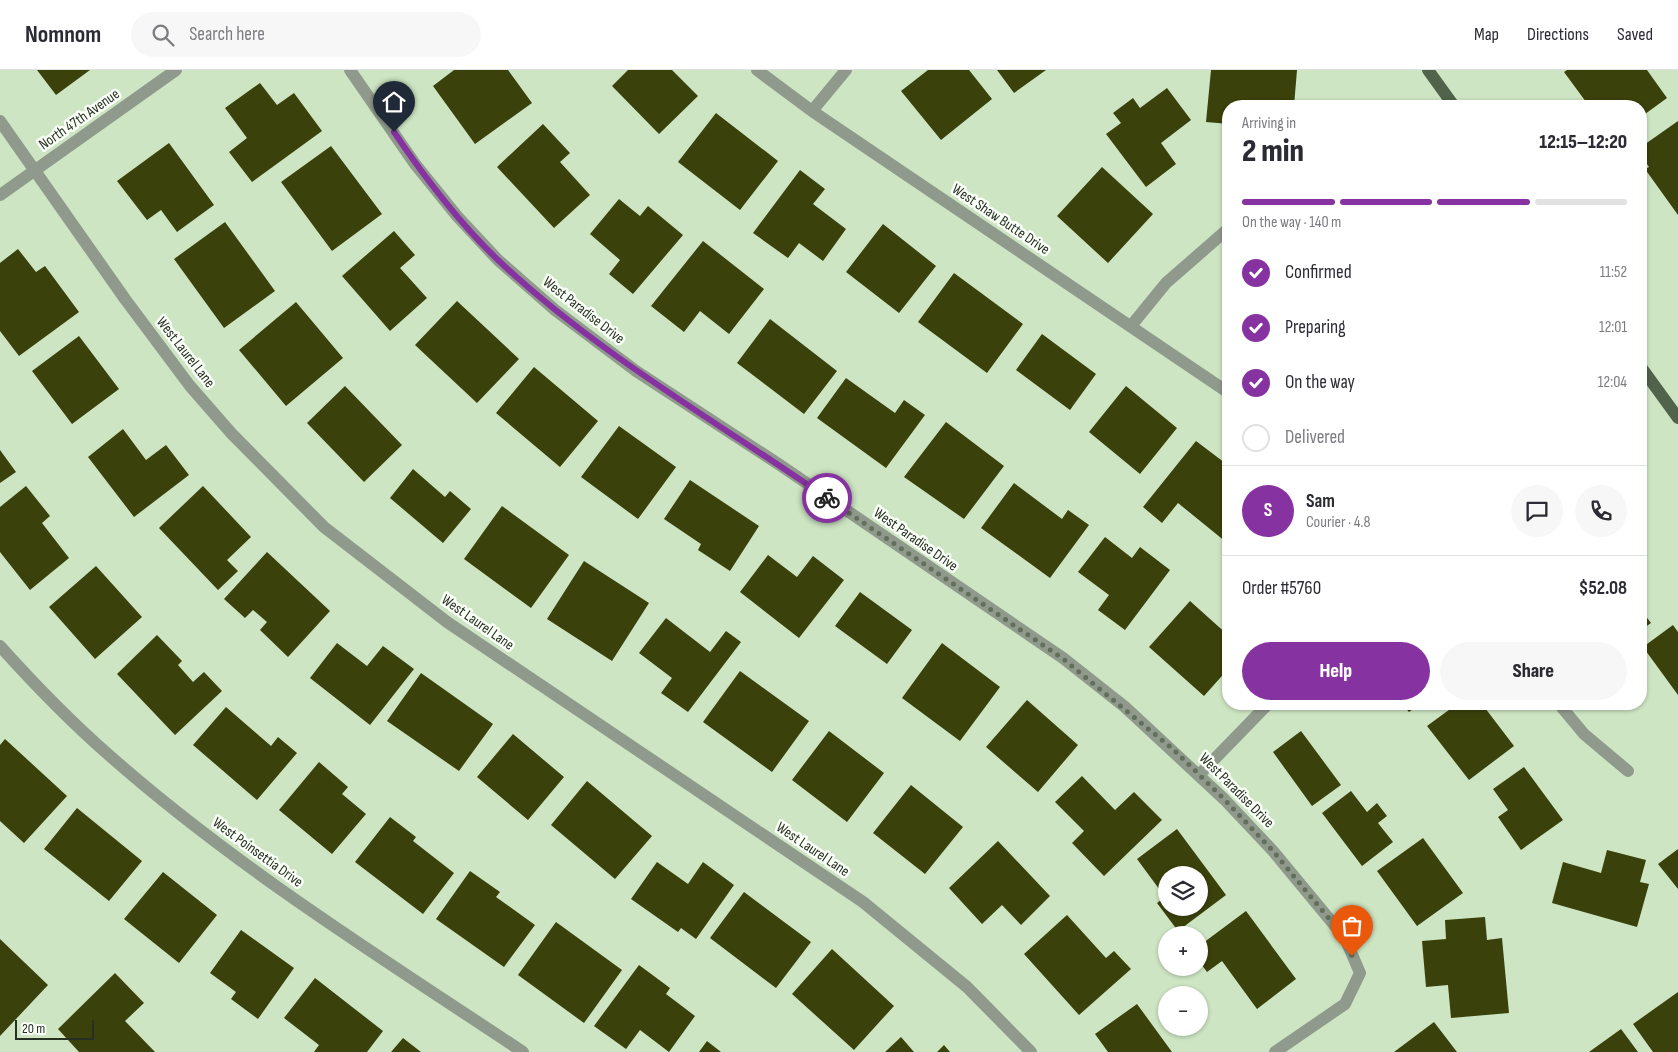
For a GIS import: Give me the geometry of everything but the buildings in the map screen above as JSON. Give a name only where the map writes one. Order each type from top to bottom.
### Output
[{"type":"main road","points":[[1428,70],[1450,100]]},
{"type":"main road","points":[[1647,376],[1678,418]]},
{"type":"street","name":"North 47th Avenue","points":[[0,195],[176,70]]},
{"type":"street","name":"West Paradise Drive","points":[[350,70],[415,164],[457,216],[498,260],[555,310],[636,371],[780,465],[1062,658],[1125,707],[1199,775],[1273,851],[1345,938],[1360,973],[1345,1004],[1275,1052]]},
{"type":"street","name":"West Shaw Butte Drive","points":[[757,70],[812,111],[1222,388]]},
{"type":"street","points":[[812,111],[846,70]]},
{"type":"street","name":"West Laurel Lane","points":[[0,121],[190,386],[244,447],[324,527],[447,622],[863,902],[966,987],[1032,1052]]},
{"type":"street","points":[[1131,326],[1166,283],[1222,234]]},
{"type":"street","name":"West Poinsettia Drive","points":[[0,646],[47,698],[110,756],[203,832],[294,899],[523,1052]]},
{"type":"street","points":[[1199,775],[1262,710]]},
{"type":"street","points":[[1564,710],[1584,734],[1628,771]]},
{"type":"way so far","points":[[827,498],[1062,658],[1125,707],[1174,750],[1273,851],[1345,938],[1352,956]]},
{"type":"route","points":[[394,132],[415,164],[457,216],[498,260],[555,310],[636,371],[827,498]]}]
